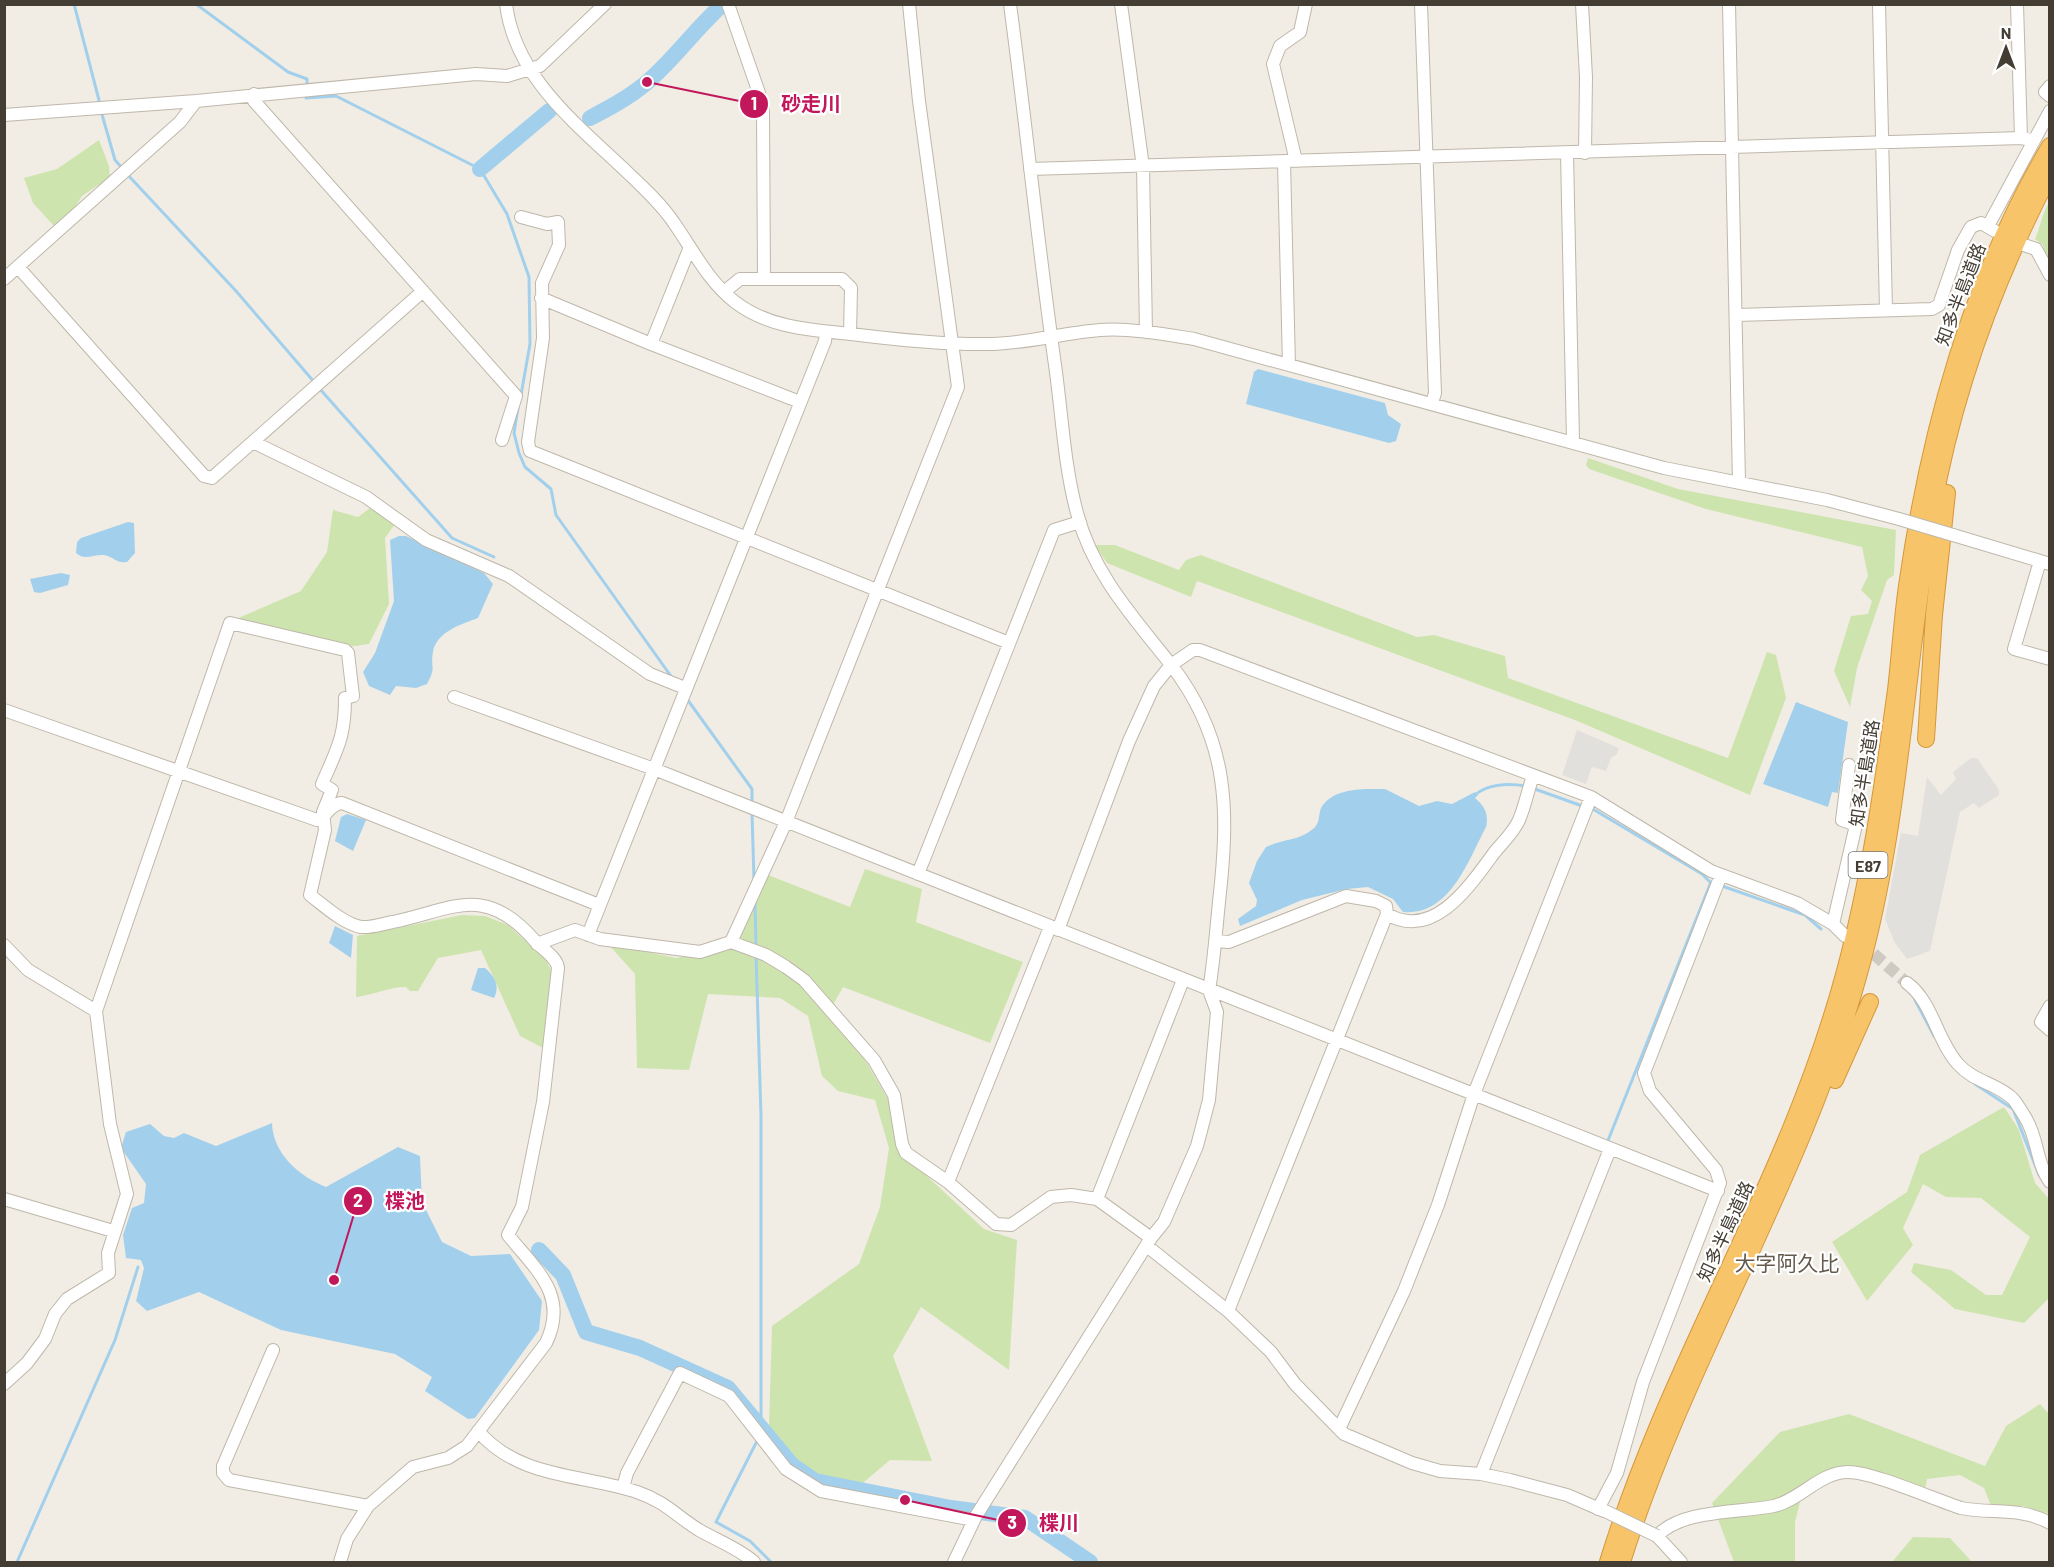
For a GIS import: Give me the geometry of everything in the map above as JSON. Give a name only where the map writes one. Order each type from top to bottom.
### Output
[{"type":"highway","name":"知多半島道路","points":[[1608,1563],[1624,1510],[1658,1423],[1766,1191],[1829,1026],[1853,939],[1879,806],[1906,588],[1940,413],[1976,298],[2013,215],[2049,146]]},
{"type":"highway","name":"知多半島道路","points":[[1622,1563],[1641,1503],[1669,1430],[1804,1136],[1843,1030],[1869,930],[1892,804],[1932,515],[1947,443],[1968,368],[2004,265],[2049,174]]},
{"type":"highway","points":[[1926,739],[1943,516],[1956,434],[1967,387],[1968,368]]},
{"type":"highway","points":[[1781,1188],[1791,1178],[1870,1002]]},
{"type":"street","points":[[506,4],[512,31],[529,70],[557,104],[635,180],[672,220],[724,292],[760,317],[786,326],[826,332],[952,344],[993,344],[1102,330],[1146,332],[1194,339],[1573,441],[1664,468],[1827,500],[1899,519],[2044,562],[2014,649],[2049,659]]},
{"type":"street","points":[[4,115],[196,101],[476,74],[507,76],[540,66],[605,4]]},
{"type":"street","points":[[731,942],[786,822],[956,393],[958,378],[919,101],[909,4]]},
{"type":"street","points":[[954,1563],[975,1518],[1149,1242],[1164,1222],[1197,1146],[1209,1100],[1217,1012],[1209,990],[1226,843],[1223,782],[1213,740],[1205,722],[1171,665],[1110,586],[1080,522],[1072,489],[1051,337],[1010,4]]},
{"type":"street","points":[[1121,4],[1143,167],[1146,332]]},
{"type":"street","points":[[1289,365],[1290,162],[1273,64],[1280,46],[1300,32],[1306,4]]},
{"type":"street","points":[[1421,4],[1435,393],[1432,404]]},
{"type":"street","points":[[1582,4],[1586,77],[1585,153]]},
{"type":"street","points":[[1729,4],[1739,482]]},
{"type":"street","points":[[1879,4],[1886,310]]},
{"type":"street","points":[[2017,4],[2026,139]]},
{"type":"street","points":[[728,6],[759,93],[763,112],[764,279]]},
{"type":"street","points":[[2049,86],[2045,92],[2049,96]]},
{"type":"street","points":[[254,94],[254,101],[519,396],[502,440]]},
{"type":"street","points":[[4,279],[180,122],[196,101]]},
{"type":"street","points":[[1736,315],[1932,309],[1939,305],[1966,233],[1975,224],[1991,228],[2026,139],[2049,111]]},
{"type":"street","points":[[1030,169],[2026,139]]},
{"type":"street","points":[[1567,153],[1573,441]]},
{"type":"street","points":[[521,217],[547,224],[558,222],[559,245],[542,283],[543,338],[528,442],[530,452],[1009,643]]},
{"type":"street","points":[[2021,244],[2036,249],[2049,275]]},
{"type":"street","points":[[651,344],[690,247]]},
{"type":"street","points":[[18,267],[204,476],[214,478],[423,291]]},
{"type":"street","points":[[724,292],[738,280],[837,278],[846,281],[851,288],[852,296],[850,334]]},
{"type":"street","points":[[541,298],[800,402]]},
{"type":"street","points":[[588,934],[825,341],[826,332]]},
{"type":"street","points":[[255,443],[366,497],[426,540],[508,576],[650,674],[686,688]]},
{"type":"street","points":[[918,874],[1008,653],[1009,643],[1054,530],[1080,522]]},
{"type":"street","points":[[4,1384],[37,1350],[45,1339],[55,1314],[67,1299],[109,1273],[108,1253],[113,1231],[127,1194],[110,1124],[96,1011],[230,623],[345,650],[348,653],[353,696],[345,698],[345,724],[339,747],[322,784],[332,790],[323,812],[325,830],[309,892],[350,923],[371,926],[413,917],[454,904],[484,906],[512,918],[558,963],[543,1102],[517,1220],[508,1235],[549,1288],[555,1305],[555,1317],[546,1342],[458,1454],[427,1461],[402,1473],[368,1506],[347,1539],[339,1563]]},
{"type":"street","points":[[948,1182],[1129,741],[1154,686],[1171,665],[1193,650],[1200,650],[1591,797],[1721,875],[1797,903],[1833,924],[1845,936]]},
{"type":"street","points":[[454,697],[654,769],[1718,1191]]},
{"type":"street","points":[[4,710],[317,820],[325,817],[333,805],[342,803],[598,906]]},
{"type":"street","points":[[1833,924],[1856,825],[1842,820],[1849,765]]},
{"type":"street","points":[[1387,914],[1400,922],[1416,923],[1437,915],[1452,903],[1474,880],[1518,821],[1533,776]]},
{"type":"street","points":[[1339,1429],[1404,1291],[1438,1205],[1474,1094],[1591,797]]},
{"type":"street","points":[[1601,1510],[1617,1473],[1643,1382],[1720,1183],[1718,1173],[1650,1091],[1644,1073],[1721,875]]},
{"type":"street","points":[[1215,941],[1229,942],[1346,896],[1376,901],[1386,906],[1387,914],[1228,1311]]},
{"type":"street","points":[[537,944],[575,930],[600,939],[700,952],[731,942],[766,955],[804,981],[874,1060],[894,1095],[902,1143],[906,1153],[948,1182],[996,1224],[1002,1227],[1011,1225],[1052,1197],[1071,1195],[1097,1199],[1228,1311],[1271,1352],[1295,1384],[1344,1434],[1412,1463],[1440,1471],[1481,1474],[1567,1495],[1657,1536],[1681,1563]]},
{"type":"street","points":[[4,945],[28,970],[96,1011]]},
{"type":"street","points":[[1097,1199],[1183,980]]},
{"type":"street","points":[[1906,983],[1918,992],[1938,1033],[1960,1066],[1983,1083],[1999,1088],[2013,1099],[2028,1121],[2041,1166],[2049,1182]]},
{"type":"street","points":[[2049,1006],[2041,1022],[2049,1030]]},
{"type":"street","points":[[1481,1474],[1610,1149]]},
{"type":"street","points":[[4,1199],[113,1231]]},
{"type":"street","points":[[273,1350],[223,1466],[223,1473],[228,1480],[368,1506]]},
{"type":"street","points":[[623,1488],[627,1473],[680,1373],[729,1396],[786,1469],[820,1491],[975,1518]]},
{"type":"street","points":[[478,1431],[488,1443],[526,1464],[558,1475],[623,1488],[667,1504],[696,1528],[737,1549],[754,1563]]},
{"type":"street","points":[[1657,1536],[1665,1527],[1687,1518],[1783,1503],[1830,1475],[1851,1472],[1961,1508],[2022,1512],[2049,1523]]},
{"type":"green space","points":[[99,140],[109,166],[110,177],[82,196],[69,216],[54,226],[33,203],[24,178],[57,169]]},
{"type":"green space","points":[[2049,202],[2049,269],[2043,245],[2035,239]]},
{"type":"green space","points":[[1588,458],[1678,489],[1896,530],[1894,575],[1887,580],[1857,668],[1850,707],[1834,671],[1851,616],[1868,614],[1872,601],[1861,590],[1868,576],[1862,547],[1706,509],[1589,469],[1586,465]]},
{"type":"green space","points":[[370,508],[395,524],[385,538],[389,604],[369,644],[348,647],[229,622],[301,591],[327,552],[333,510],[358,517]]},
{"type":"green space","points":[[1095,545],[1115,545],[1179,570],[1186,560],[1201,555],[1417,637],[1434,635],[1505,656],[1508,678],[1728,758],[1767,652],[1776,655],[1786,698],[1750,795],[1575,720],[1197,581],[1191,597],[1107,563]]},
{"type":"green space","points":[[865,869],[922,889],[916,922],[1023,962],[990,1043],[843,987],[828,1014],[867,1063],[893,1108],[901,1152],[984,1229],[1017,1240],[1009,1370],[921,1307],[893,1356],[932,1461],[890,1460],[857,1488],[821,1479],[799,1462],[769,1427],[772,1326],[859,1264],[880,1207],[889,1148],[875,1100],[838,1091],[822,1076],[808,1016],[780,998],[708,994],[689,1070],[637,1068],[635,974],[608,944],[676,958],[731,948],[768,875],[850,907]]},
{"type":"green space","points":[[462,915],[485,916],[508,925],[546,960],[552,972],[545,1049],[520,1036],[481,950],[438,958],[418,991],[399,987],[356,997],[357,936]]},
{"type":"green space","points":[[2004,1107],[2019,1130],[2035,1183],[2049,1199],[2049,1298],[2024,1323],[1955,1309],[1911,1272],[1914,1263],[1951,1270],[1986,1295],[2002,1295],[2030,1237],[1981,1198],[1946,1197],[1923,1184],[1903,1228],[1913,1245],[1867,1301],[1832,1242],[1907,1192],[1920,1155]]},
{"type":"green space","points":[[2040,1404],[2049,1414],[2049,1514],[2023,1506],[1991,1506],[1984,1488],[1960,1475],[1927,1479],[1925,1490],[1856,1467],[1804,1486],[1795,1522],[1795,1562],[1734,1562],[1712,1503],[1780,1432],[1849,1414],[1985,1466],[2006,1426]]},
{"type":"green space","points":[[1913,1537],[1950,1538],[1972,1562],[1892,1562]]},
{"type":"shaded area","points":[[1577,730],[1619,748],[1617,754],[1611,758],[1606,771],[1592,767],[1586,784],[1562,775]]},
{"type":"shaded area","points":[[1971,758],[1977,758],[1999,790],[1999,795],[1979,808],[1974,803],[1960,812],[1930,951],[1907,959],[1895,943],[1885,919],[1901,833],[1918,836],[1927,777],[1941,795],[1956,779],[1953,772]]},
{"type":"water","points":[[1258,369],[1385,403],[1388,415],[1401,424],[1396,441],[1389,443],[1246,404],[1254,372]]},
{"type":"water","points":[[128,522],[134,523],[135,553],[127,562],[104,555],[86,557],[76,553],[77,542],[81,538]]},
{"type":"water","points":[[406,536],[484,573],[493,584],[478,618],[444,634],[435,645],[432,657],[433,670],[427,684],[416,688],[396,686],[390,695],[369,686],[363,672],[375,653],[394,601],[390,540]]},
{"type":"water","points":[[61,573],[70,575],[68,585],[40,593],[34,592],[30,579]]},
{"type":"water","points":[[1796,702],[1848,722],[1838,793],[1832,792],[1828,807],[1763,784]]},
{"type":"water","points":[[1385,789],[1419,806],[1437,801],[1452,804],[1475,792],[1478,795],[1475,798],[1485,811],[1486,827],[1464,870],[1445,896],[1419,911],[1403,912],[1393,899],[1368,887],[1347,889],[1302,900],[1240,926],[1238,919],[1256,906],[1257,900],[1249,883],[1257,861],[1266,847],[1308,833],[1318,822],[1321,808],[1333,796],[1350,791]]},
{"type":"water","points":[[347,814],[366,820],[353,851],[335,841],[341,817]]},
{"type":"water","points":[[335,926],[353,935],[351,958],[329,943]]},
{"type":"water","points":[[478,968],[485,968],[494,978],[497,990],[494,998],[471,990]]},
{"type":"water","points":[[272,1123],[277,1145],[282,1154],[306,1177],[326,1187],[398,1147],[420,1156],[422,1202],[442,1242],[471,1256],[510,1254],[542,1301],[539,1330],[475,1418],[468,1419],[425,1391],[432,1377],[395,1354],[281,1330],[199,1292],[147,1311],[136,1301],[144,1268],[141,1260],[126,1258],[123,1235],[132,1208],[144,1203],[146,1184],[121,1148],[126,1132],[150,1124],[164,1136],[174,1138],[184,1133],[216,1146]]},
{"type":"waterway","points":[[74,4],[100,104]]},
{"type":"waterway","points":[[196,4],[288,72],[307,79],[307,87]]},
{"type":"waterway","points":[[590,118],[645,84],[723,4]]},
{"type":"waterway","points":[[307,94],[306,98],[336,96],[480,169],[507,214],[529,277],[530,344],[521,395]]},
{"type":"waterway","points":[[101,111],[115,160],[123,169]]},
{"type":"waterway","points":[[480,169],[549,111]]},
{"type":"waterway","points":[[127,174],[236,291],[315,383]]},
{"type":"waterway","points":[[319,388],[452,538],[494,557]]},
{"type":"waterway","points":[[518,408],[514,433],[525,467],[551,489],[556,515],[673,679]]},
{"type":"waterway","points":[[687,699],[752,789],[752,803]]},
{"type":"waterway","points":[[1475,795],[1499,785],[1525,786]]},
{"type":"waterway","points":[[1532,788],[1585,807]]},
{"type":"waterway","points":[[1591,808],[1702,874],[1710,882]]},
{"type":"waterway","points":[[752,813],[754,881]]},
{"type":"waterway","points":[[1607,1143],[1711,882]]},
{"type":"waterway","points":[[1722,886],[1805,915],[1821,929]]},
{"type":"waterway","points":[[755,903],[756,947]]},
{"type":"waterway","points":[[756,954],[761,1116],[761,1433]]},
{"type":"waterway","points":[[1915,1000],[1934,1036]]},
{"type":"waterway","points":[[1975,1084],[2013,1109],[2039,1175]]},
{"type":"waterway","points":[[539,1250],[563,1275],[586,1332],[640,1348],[728,1388],[792,1465],[815,1481],[951,1508],[1025,1518],[1090,1562]]},
{"type":"waterway","points":[[17,1562],[115,1340],[138,1267]]},
{"type":"waterway","points":[[758,1439],[716,1522],[750,1541],[771,1562]]},
{"type":"tunnel","points":[[1860,942],[1907,983]]},
{"type":"place","name":"砂走川","points":[[647,82]]},
{"type":"place","name":"楪池","points":[[334,1280]]},
{"type":"place","name":"楪川","points":[[905,1500]]},
{"type":"district","name":"大字阿久比","points":[[1787,1262]]}]
